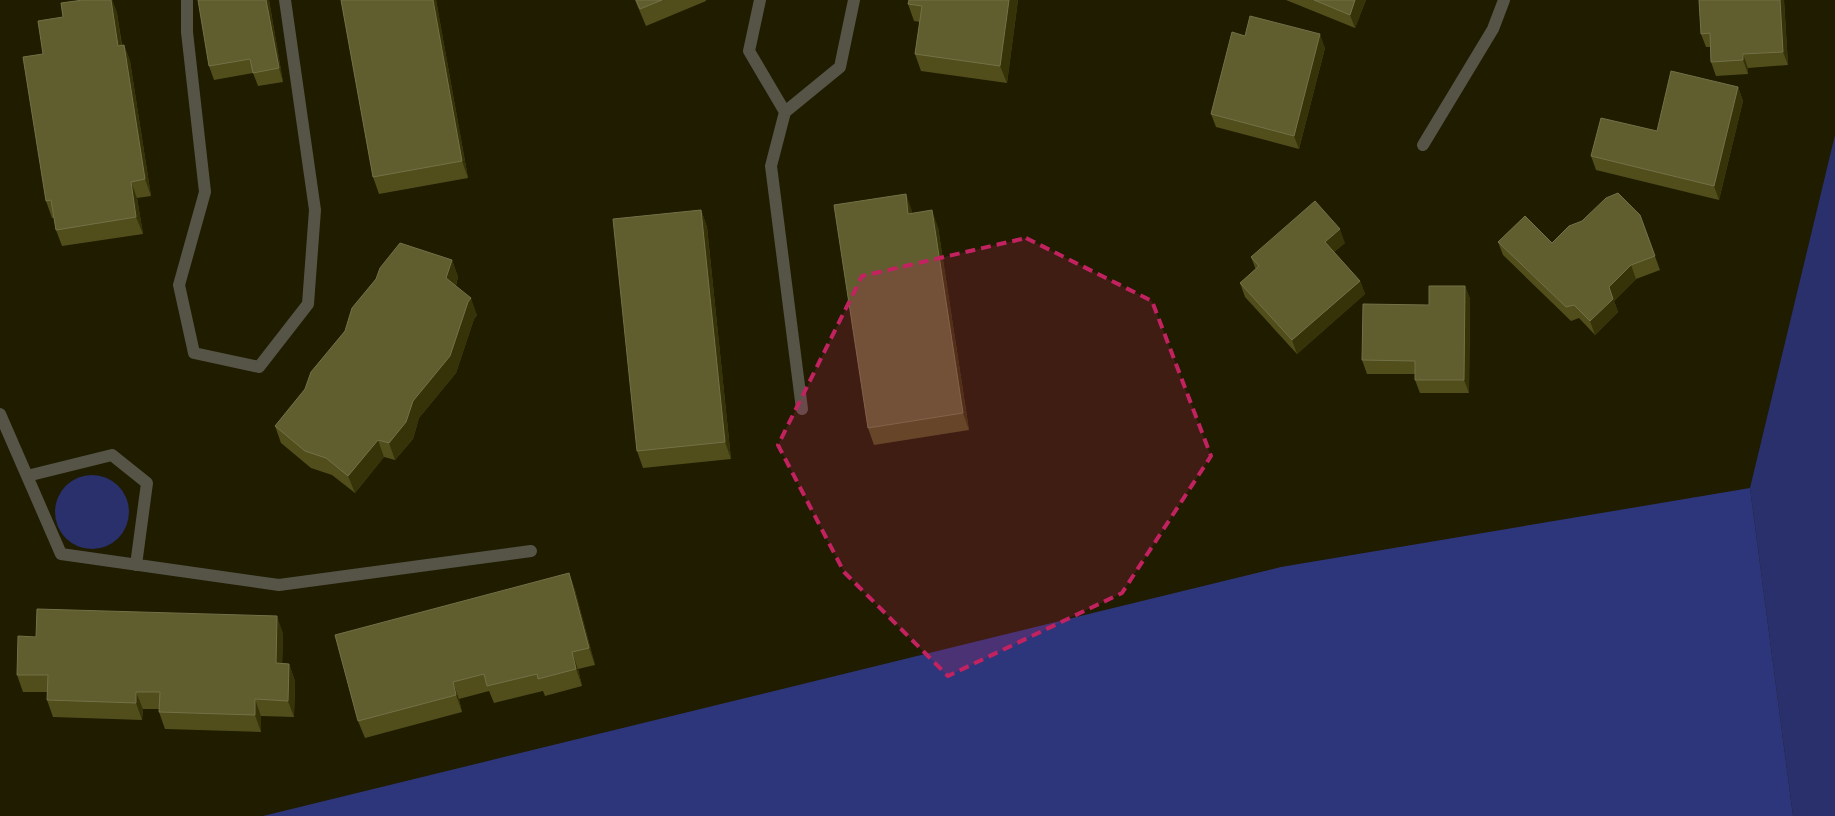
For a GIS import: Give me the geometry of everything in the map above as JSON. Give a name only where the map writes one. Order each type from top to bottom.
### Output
[{"type":"street","points":[[187,0],[187,32],[205,192],[179,285],[194,353],[260,367],[308,304],[315,219],[285,0]]},
{"type":"street","points":[[760,0],[749,50],[785,112]]},
{"type":"street","points":[[802,409],[771,166],[785,112],[840,67],[854,0]]},
{"type":"street","points":[[1422,145],[1492,29],[1504,0]]},
{"type":"street","points":[[0,414],[60,554],[279,585],[531,550]]},
{"type":"street","points":[[27,476],[112,455],[147,483],[136,565]]},
{"type":"highlighted area","points":[[1026,238],[1152,301],[1211,456],[1122,593],[948,676],[844,572],[778,445],[862,276]]},
{"type":"shaded area","points":[[1835,135],[1835,816],[1793,816],[1750,488]]},
{"type":"shaded area","points":[[92,475],[113,481],[123,491],[129,512],[123,533],[113,543],[92,549],[71,543],[61,533],[55,512],[61,491],[71,481]]},
{"type":"shaded area","points":[[1750,488],[1793,816],[263,816],[1281,567]]},
{"type":"building","points":[[83,0],[111,0],[118,46],[124,45],[145,179],[131,182],[136,217],[56,230],[51,200],[46,201],[23,57],[43,54],[38,21],[63,17],[61,3]]},
{"type":"building","points":[[198,0],[266,0],[279,68],[253,73],[250,59],[209,66]]},
{"type":"building","points":[[341,0],[433,0],[462,161],[373,177]]},
{"type":"building","points":[[636,0],[662,0],[640,9]]},
{"type":"building","points":[[909,0],[1009,0],[1000,66],[915,54],[922,6],[908,4]]},
{"type":"building","points":[[1314,0],[1355,0],[1350,15]]},
{"type":"building","points":[[1699,0],[1780,0],[1783,52],[1743,54],[1743,60],[1711,62],[1710,33],[1701,34]]},
{"type":"building","points":[[1250,16],[1320,34],[1294,136],[1211,114],[1232,32],[1245,36]]},
{"type":"building","points":[[1671,71],[1738,87],[1714,186],[1591,156],[1601,118],[1657,131]]},
{"type":"building","points":[[1618,193],[1640,215],[1655,256],[1631,265],[1609,287],[1613,299],[1590,321],[1574,305],[1566,307],[1498,242],[1525,216],[1552,243],[1569,226],[1582,221],[1606,198]]},
{"type":"building","points":[[906,194],[908,214],[932,210],[963,413],[868,428],[834,205]]},
{"type":"building","points":[[1315,201],[1340,229],[1325,242],[1360,281],[1292,340],[1240,283],[1259,266],[1251,257]]},
{"type":"building","points":[[701,210],[725,442],[637,451],[613,219]]},
{"type":"building","points":[[400,243],[452,260],[446,278],[471,298],[450,356],[413,401],[406,422],[389,443],[378,440],[348,476],[326,458],[305,451],[275,426],[305,389],[311,372],[345,331],[352,308],[376,279],[380,268]]},
{"type":"building","points":[[1429,286],[1465,286],[1464,380],[1415,380],[1415,361],[1362,360],[1363,304],[1429,305]]},
{"type":"building","points":[[569,573],[589,648],[572,652],[576,669],[538,679],[537,674],[487,686],[484,674],[453,682],[456,695],[358,721],[335,635]]},
{"type":"building","points":[[37,609],[277,616],[276,663],[289,664],[288,701],[255,699],[255,715],[159,712],[160,692],[136,692],[136,703],[47,700],[48,675],[17,675],[18,636],[36,637]]}]
